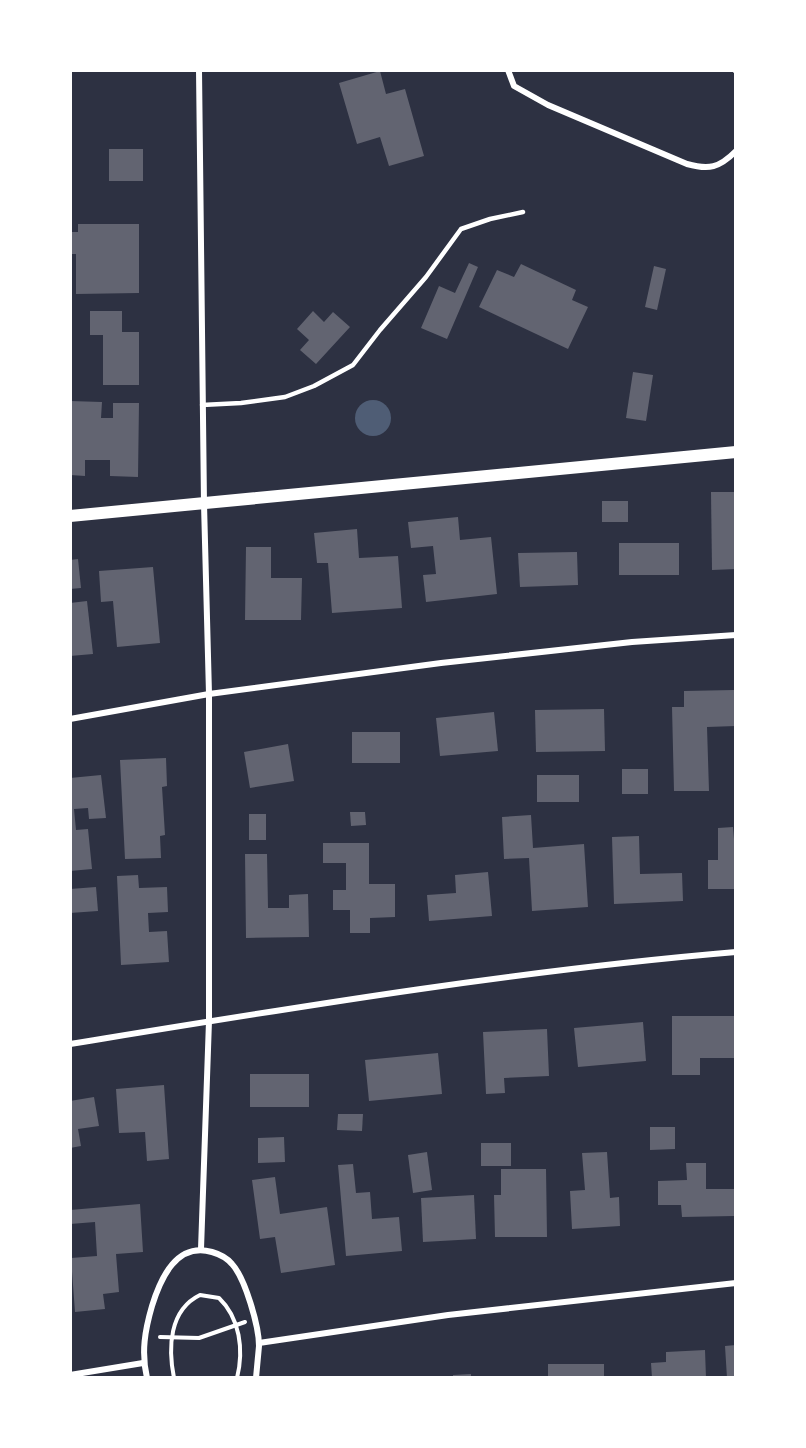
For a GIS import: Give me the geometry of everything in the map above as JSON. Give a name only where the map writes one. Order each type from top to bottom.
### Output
[{"type":"main road","points":[[70,516],[735,452]]},
{"type":"street","points":[[199,70],[202,405],[209,694],[209,1021],[201,1249]]},
{"type":"street","points":[[508,70],[514,86],[548,105],[687,164],[704,169],[725,162],[735,151]]},
{"type":"street","points":[[70,719],[209,694],[475,659],[632,642],[735,634]]},
{"type":"street","points":[[70,1044],[381,994],[624,962],[735,952]]},
{"type":"street","points":[[147,1377],[143,1363],[145,1331],[157,1292],[170,1266],[183,1254],[201,1249],[219,1254],[232,1264],[244,1287],[254,1315],[259,1343],[256,1377]]},
{"type":"street","points":[[259,1343],[448,1315],[735,1283]]},
{"type":"street","points":[[70,1375],[143,1363]]},
{"type":"lane","points":[[202,405],[285,397],[314,386],[353,365],[426,277],[461,229],[490,219],[523,212]]},
{"type":"path","points":[[174,1377],[171,1337],[176,1320],[186,1304],[200,1295],[219,1298],[225,1303],[236,1323],[240,1352],[237,1377]]},
{"type":"path","points":[[160,1337],[199,1338],[245,1321]]},
{"type":"water","points":[[373,400],[386,405],[391,418],[386,431],[373,436],[360,431],[355,418],[360,405]]},
{"type":"building","points":[[380,71],[386,94],[405,89],[424,156],[389,166],[380,137],[357,144],[339,83]]},
{"type":"building","points":[[109,149],[143,149],[143,181],[109,181]]},
{"type":"building","points":[[78,224],[139,224],[139,293],[76,294],[76,254],[70,254],[70,232],[78,232]]},
{"type":"building","points":[[469,263],[478,267],[447,339],[421,328],[439,286],[455,293]]},
{"type":"building","points":[[521,264],[576,290],[572,300],[588,307],[568,349],[479,307],[497,270],[514,277]]},
{"type":"building","points":[[654,266],[666,269],[657,310],[645,307]]},
{"type":"building","points":[[90,311],[122,311],[122,332],[139,332],[139,385],[103,385],[103,335],[90,335]]},
{"type":"building","points":[[313,311],[324,322],[333,312],[350,327],[316,364],[300,350],[309,340],[297,329]]},
{"type":"building","points":[[633,372],[653,375],[646,421],[626,418]]},
{"type":"building","points":[[70,401],[102,402],[101,418],[113,418],[113,403],[139,403],[138,477],[110,476],[110,460],[85,460],[85,476],[70,475]]},
{"type":"building","points":[[711,492],[736,492],[736,569],[712,570]]},
{"type":"building","points":[[602,501],[628,501],[628,522],[602,522]]},
{"type":"building","points":[[458,517],[460,540],[491,537],[497,594],[426,602],[423,575],[436,574],[433,546],[411,548],[408,522]]},
{"type":"building","points":[[357,529],[359,558],[398,556],[402,608],[332,613],[328,563],[317,563],[314,533]]},
{"type":"building","points":[[619,543],[679,543],[679,575],[619,575]]},
{"type":"building","points":[[246,547],[271,547],[271,578],[302,578],[301,620],[245,620]]},
{"type":"building","points":[[577,552],[578,585],[520,587],[518,553]]},
{"type":"building","points":[[78,559],[81,588],[70,589],[70,560]]},
{"type":"building","points":[[153,567],[160,643],[117,647],[113,601],[101,602],[99,571]]},
{"type":"building","points":[[87,601],[93,654],[70,656],[70,603]]},
{"type":"building","points":[[734,690],[736,726],[707,727],[709,791],[674,791],[672,707],[684,707],[684,691]]},
{"type":"building","points":[[604,709],[605,751],[536,752],[535,710]]},
{"type":"building","points":[[494,712],[498,751],[440,756],[436,718]]},
{"type":"building","points":[[352,732],[400,732],[400,763],[352,763]]},
{"type":"building","points":[[288,744],[294,781],[250,788],[244,752]]},
{"type":"building","points":[[166,758],[167,786],[162,787],[165,835],[160,836],[161,858],[125,859],[120,760]]},
{"type":"building","points":[[622,769],[648,769],[648,794],[622,794]]},
{"type":"building","points":[[101,775],[106,818],[89,819],[88,808],[74,809],[76,830],[88,829],[92,869],[70,871],[70,778]]},
{"type":"building","points":[[537,775],[579,775],[579,802],[537,802]]},
{"type":"building","points":[[350,812],[365,812],[366,825],[351,826]]},
{"type":"building","points":[[249,814],[266,814],[266,840],[249,840]]},
{"type":"building","points":[[531,815],[533,848],[584,844],[588,907],[532,911],[529,858],[504,859],[502,817]]},
{"type":"building","points":[[733,827],[734,839],[736,839],[736,889],[708,889],[708,860],[718,860],[718,828]]},
{"type":"building","points":[[639,836],[640,874],[682,873],[683,901],[614,904],[612,837]]},
{"type":"building","points":[[323,843],[369,843],[369,884],[395,884],[395,917],[370,918],[370,933],[350,933],[350,910],[333,910],[333,890],[346,890],[346,863],[323,863]]},
{"type":"building","points":[[245,854],[267,854],[268,908],[289,908],[289,895],[308,894],[309,937],[246,938]]},
{"type":"building","points":[[488,872],[492,916],[429,921],[427,895],[456,893],[455,875]]},
{"type":"building","points":[[138,875],[139,888],[167,887],[168,912],[148,913],[149,932],[167,931],[169,962],[121,965],[117,876]]},
{"type":"building","points":[[96,887],[98,911],[70,913],[70,889]]},
{"type":"building","points":[[672,1016],[736,1016],[736,1058],[700,1058],[700,1075],[672,1075]]},
{"type":"building","points":[[643,1022],[646,1061],[578,1067],[574,1028]]},
{"type":"building","points":[[547,1029],[549,1076],[504,1078],[505,1093],[486,1094],[483,1032]]},
{"type":"building","points":[[438,1053],[442,1094],[369,1101],[365,1060]]},
{"type":"building","points":[[250,1074],[309,1074],[309,1107],[250,1107]]},
{"type":"building","points":[[164,1085],[169,1159],[147,1161],[145,1132],[119,1133],[116,1089]]},
{"type":"building","points":[[94,1097],[99,1126],[78,1129],[81,1146],[70,1148],[70,1101]]},
{"type":"building","points":[[338,1114],[363,1114],[362,1131],[337,1130]]},
{"type":"building","points":[[650,1127],[675,1127],[675,1149],[650,1150]]},
{"type":"building","points":[[284,1137],[285,1162],[258,1163],[258,1138]]},
{"type":"building","points":[[481,1143],[511,1143],[511,1166],[481,1166]]},
{"type":"building","points":[[427,1152],[432,1190],[413,1193],[408,1155]]},
{"type":"building","points":[[607,1152],[610,1198],[619,1197],[620,1226],[572,1229],[570,1191],[585,1190],[582,1153]]},
{"type":"building","points":[[686,1163],[706,1163],[706,1189],[734,1189],[734,1216],[682,1217],[681,1205],[658,1205],[658,1181],[687,1180]]},
{"type":"building","points":[[353,1164],[356,1193],[370,1192],[372,1219],[399,1217],[402,1251],[346,1256],[338,1165]]},
{"type":"building","points":[[501,1169],[546,1169],[547,1237],[495,1237],[494,1195],[501,1195]]},
{"type":"building","points":[[275,1177],[280,1214],[327,1207],[335,1265],[281,1273],[275,1237],[260,1239],[252,1180]]},
{"type":"building","points":[[474,1195],[476,1239],[423,1242],[421,1198]]},
{"type":"building","points":[[140,1204],[143,1252],[116,1254],[119,1292],[103,1294],[105,1309],[75,1312],[71,1258],[97,1256],[95,1222],[70,1224],[70,1210]]},
{"type":"building","points":[[736,1345],[736,1378],[727,1378],[725,1346]]},
{"type":"building","points":[[705,1350],[706,1378],[652,1378],[651,1363],[666,1362],[666,1352]]},
{"type":"building","points":[[548,1364],[604,1364],[604,1378],[548,1378]]},
{"type":"building","points":[[471,1374],[471,1378],[453,1378],[453,1375]]}]
